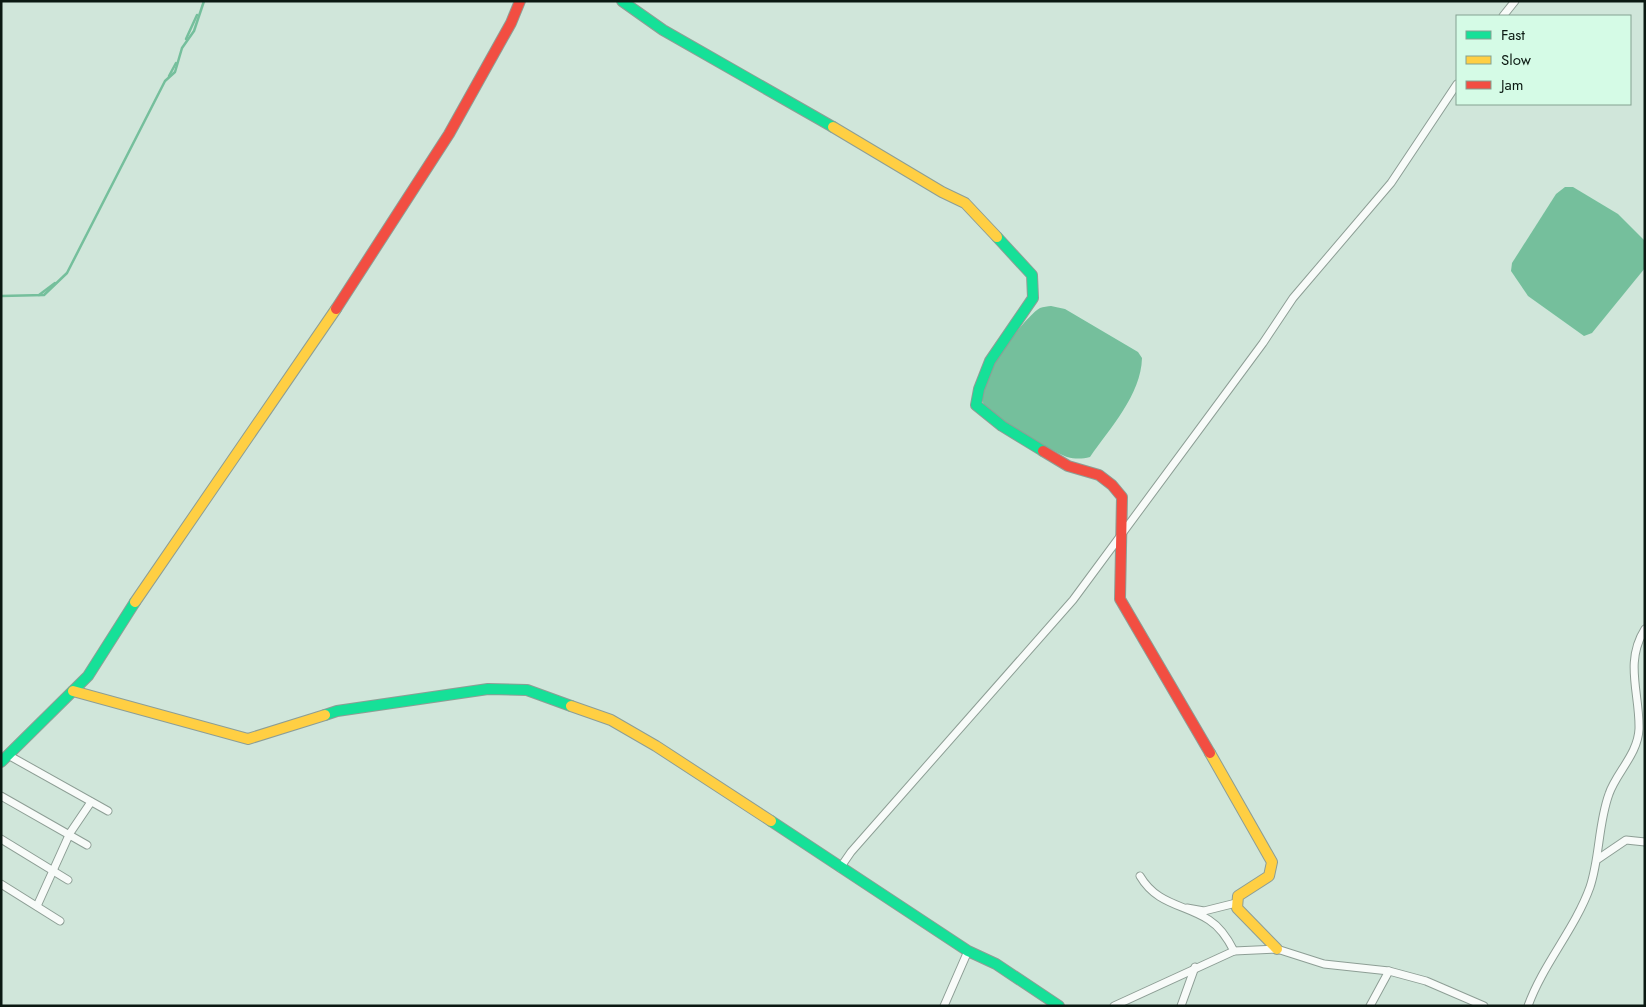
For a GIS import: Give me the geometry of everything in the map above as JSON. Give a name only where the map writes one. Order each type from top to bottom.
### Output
[{"type":"street","points":[[108,811],[4,759],[88,676],[156,569],[308,353],[449,134],[511,23],[520,1]]},
{"type":"street","points":[[622,1],[679,39],[793,103],[942,192],[961,200],[1012,251],[1032,275],[1034,294],[1004,334],[994,353],[982,377],[976,405],[1002,426],[1068,466],[1099,475],[1112,485],[1122,497],[1123,533],[1120,559],[1120,599],[1272,862],[1269,876],[1238,896],[1236,902],[1237,908],[1277,949]]},
{"type":"street","points":[[1503,15],[1515,1]]},
{"type":"street","points":[[840,868],[857,844],[1074,600],[1293,298],[1391,183],[1456,86]]},
{"type":"street","points":[[1528,1006],[1589,889],[1598,858],[1604,808],[1609,792],[1622,772],[1639,730],[1633,668],[1635,647],[1645,629]]},
{"type":"street","points":[[73,691],[248,739],[337,711],[488,689],[527,690],[611,720],[656,746],[968,951],[996,964],[1059,1006]]},
{"type":"street","points":[[1,796],[70,833],[88,845]]},
{"type":"street","points":[[37,906],[70,833],[91,802]]},
{"type":"street","points":[[1,839],[54,869],[68,880]]},
{"type":"street","points":[[1598,858],[1626,840],[1645,842]]},
{"type":"street","points":[[1140,876],[1148,889]]},
{"type":"street","points":[[1,884],[60,921]]},
{"type":"street","points":[[1138,887],[1148,889],[1174,906],[1208,920],[1219,929],[1234,950]]},
{"type":"street","points":[[1174,906],[1204,910],[1236,902]]},
{"type":"street","points":[[1114,1006],[1234,950],[1277,949],[1324,964],[1389,971],[1426,981],[1484,1006]]},
{"type":"street","points":[[944,1006],[968,951]]},
{"type":"street","points":[[1181,1006],[1195,967]]},
{"type":"street","points":[[1370,1006],[1389,971]]},
{"type":"shaded area","points":[[1565,187],[1573,187],[1618,214],[1645,241],[1645,268],[1592,333],[1584,336],[1528,296],[1511,271],[1512,263],[1556,194]]},
{"type":"shaded area","points":[[1051,306],[1065,309],[1138,352],[1142,358],[1140,372],[1130,398],[1115,423],[1090,457],[1070,458],[1047,448],[1006,424],[986,407],[982,400],[987,379],[1013,336],[1032,314],[1040,308]]},
{"type":"waterway","points":[[1,296],[44,295],[67,273],[165,81],[175,72],[182,48],[194,31],[204,1]]},
{"type":"waterway","points":[[186,39],[197,15]]},
{"type":"waterway","points":[[169,76],[176,63]]},
{"type":"waterway","points":[[39,295],[55,283]]},
{"type":"traffic: fast","points":[[622,1],[663,30],[833,127]]},
{"type":"traffic: fast","points":[[997,237],[1032,275],[1033,298],[990,361],[979,389],[976,405],[1002,426],[1043,451]]},
{"type":"traffic: fast","points":[[1,762],[88,676],[135,602]]},
{"type":"traffic: fast","points":[[325,715],[337,711],[488,689],[527,690],[571,706]]},
{"type":"traffic: fast","points":[[771,821],[968,951],[996,964],[1059,1006]]},
{"type":"traffic: slow","points":[[833,127],[942,192],[965,203],[997,237]]},
{"type":"traffic: slow","points":[[135,602],[336,309]]},
{"type":"traffic: slow","points":[[73,691],[248,739],[325,715]]},
{"type":"traffic: slow","points":[[571,706],[611,720],[656,746],[771,821]]},
{"type":"traffic: slow","points":[[1210,753],[1272,862],[1269,876],[1238,896],[1237,908],[1277,949]]},
{"type":"traffic: jam","points":[[336,309],[449,134],[511,23],[520,1]]},
{"type":"traffic: jam","points":[[1043,451],[1068,466],[1099,475],[1112,485],[1122,497],[1120,599],[1210,753]]}]
